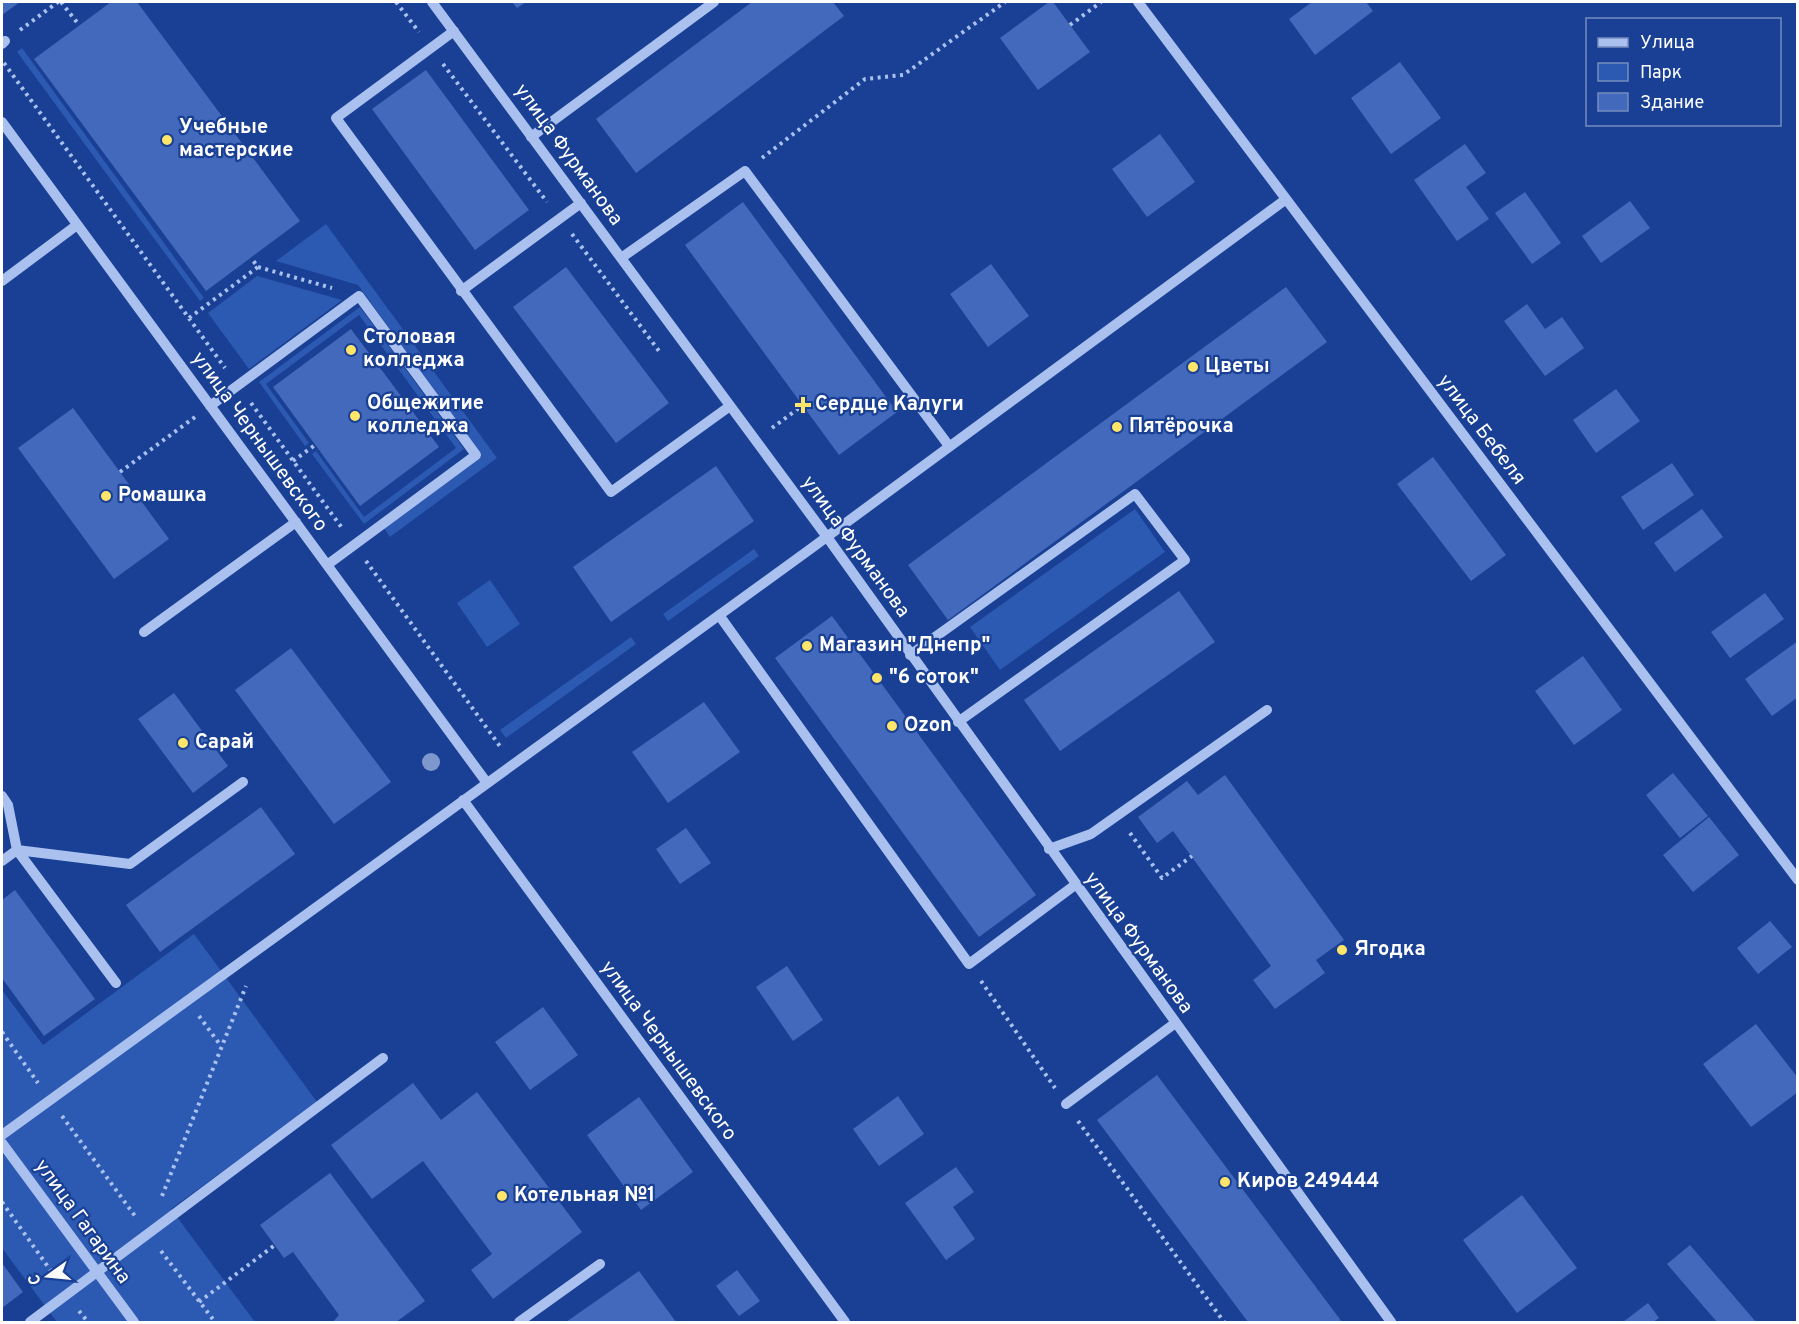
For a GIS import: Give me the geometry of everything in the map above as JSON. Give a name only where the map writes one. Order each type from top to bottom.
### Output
[{"type":"street","name":"улица Фурманова","points":[[432,2],[827,537],[1174,1024],[1391,1323]]},
{"type":"street","points":[[531,136],[714,2]]},
{"type":"street","name":"улица Бебеля","points":[[1138,2],[1797,880]]},
{"type":"street","points":[[454,31],[336,118],[461,291],[611,492],[730,406]]},
{"type":"street","name":"улица Чернышевского","points":[[2,122],[487,783]]},
{"type":"street","points":[[621,258],[745,171],[949,446]]},
{"type":"street","points":[[2,1134],[827,537],[1285,200]]},
{"type":"street","points":[[461,291],[581,203]]},
{"type":"street","points":[[2,281],[77,225]]},
{"type":"street","points":[[210,406],[359,296],[476,455],[327,565]]},
{"type":"street","points":[[910,655],[1135,494],[1185,560],[958,722]]},
{"type":"street","points":[[144,632],[296,522]]},
{"type":"street","points":[[719,615],[969,964],[1075,885]]},
{"type":"street","points":[[1049,849],[1091,834],[1267,710]]},
{"type":"street","points":[[2,861],[17,850],[130,864],[243,782]]},
{"type":"street","points":[[2,796],[8,805],[17,850],[116,983]]},
{"type":"street","name":"улица Чернышевского","points":[[463,800],[845,1323]]},
{"type":"street","points":[[1066,1104],[1174,1024]]},
{"type":"street","points":[[30,1323],[96,1271],[383,1058]]},
{"type":"street","name":"улица Гагарина","points":[[2,1143],[134,1323]]},
{"type":"street","points":[[519,1323],[600,1264]]},
{"type":"path","points":[[3,42],[59,2],[79,26]]},
{"type":"path","points":[[396,2],[661,353]]},
{"type":"path","points":[[745,171],[865,79],[903,75],[1005,2]]},
{"type":"path","points":[[1070,25],[1101,2]]},
{"type":"path","points":[[2,60],[513,764]]},
{"type":"path","points":[[251,258],[258,267],[359,296]]},
{"type":"path","points":[[189,318],[258,267]]},
{"type":"path","points":[[755,440],[803,405]]},
{"type":"path","points":[[120,472],[210,406]]},
{"type":"path","points":[[293,461],[315,445]]},
{"type":"path","points":[[1117,816],[1162,878],[1192,856]]},
{"type":"path","points":[[147,1233],[262,946]]},
{"type":"path","points":[[969,964],[1066,1104],[1224,1323]]},
{"type":"path","points":[[188,999],[222,1047]]},
{"type":"path","points":[[2,1032],[215,1323]]},
{"type":"path","points":[[2,1202],[88,1323]]},
{"type":"path","points":[[199,1302],[275,1245]]},
{"type":"green space","points":[[22,48],[204,298],[200,301],[17,52]]},
{"type":"green space","points":[[326,224],[497,458],[390,537],[384,528],[482,456],[358,285],[276,261]]},
{"type":"green space","points":[[257,276],[342,300],[249,369],[208,313]]},
{"type":"green space","points":[[360,307],[464,449],[364,524],[312,454],[316,451],[364,517],[456,448],[359,315],[266,384],[309,443],[305,446],[259,382]]},
{"type":"green space","points":[[1135,509],[1165,552],[1000,670],[970,627]]},
{"type":"green space","points":[[754,549],[759,556],[668,621],[663,614]]},
{"type":"green space","points":[[490,580],[520,624],[487,647],[457,603]]},
{"type":"green space","points":[[631,637],[636,644],[506,738],[500,730]]},
{"type":"green space","points":[[194,934],[317,1102],[171,1209],[255,1322],[57,1322],[2,1248],[2,990],[43,1045]]},
{"type":"building","points":[[2,2],[20,2],[2,15]]},
{"type":"building","name":"Учебные мастерские","points":[[111,2],[137,2],[300,221],[206,291],[34,59]]},
{"type":"building","points":[[512,2],[526,2],[517,8]]},
{"type":"building","points":[[752,2],[833,2],[844,16],[636,173],[596,119]]},
{"type":"building","points":[[1049,2],[1053,2],[1090,52],[1038,90],[1000,38]]},
{"type":"building","points":[[1312,2],[1366,2],[1373,11],[1315,55],[1289,19]]},
{"type":"building","points":[[1400,62],[1441,118],[1391,154],[1351,98]]},
{"type":"building","points":[[426,70],[529,210],[475,250],[372,109]]},
{"type":"building","points":[[1160,134],[1195,182],[1147,217],[1112,169]]},
{"type":"building","points":[[1465,144],[1486,173],[1466,187],[1489,219],[1457,241],[1414,180]]},
{"type":"building","points":[[1525,192],[1561,243],[1532,264],[1495,213]]},
{"type":"building","points":[[1630,201],[1650,228],[1601,263],[1582,236]]},
{"type":"building","points":[[743,202],[897,412],[839,455],[685,245]]},
{"type":"building","points":[[991,264],[1029,316],[988,347],[950,294]]},
{"type":"building","points":[[566,267],[669,403],[616,443],[513,307]]},
{"type":"building","points":[[1286,287],[1327,342],[948,620],[908,565]]},
{"type":"building","points":[[1527,304],[1545,329],[1562,317],[1584,348],[1545,376],[1504,321]]},
{"type":"building","name":"Общежитие колледжа","points":[[351,329],[439,447],[360,506],[273,387]]},
{"type":"building","points":[[1616,389],[1640,421],[1596,453],[1573,420]]},
{"type":"building","points":[[73,408],[169,539],[114,579],[18,448]]},
{"type":"building","points":[[1433,457],[1506,555],[1471,581],[1397,484]]},
{"type":"building","points":[[1672,463],[1694,495],[1643,530],[1621,497]]},
{"type":"building","points":[[716,466],[754,521],[611,622],[573,567]]},
{"type":"building","points":[[1702,509],[1723,537],[1675,572],[1654,543]]},
{"type":"building","points":[[1179,591],[1215,642],[1060,751],[1024,700]]},
{"type":"building","points":[[1765,593],[1784,619],[1730,658],[1711,632]]},
{"type":"building","points":[[832,616],[1036,895],[979,937],[775,658]]},
{"type":"building","points":[[1798,641],[1798,697],[1772,716],[1745,679]]},
{"type":"building","points":[[291,648],[391,782],[334,824],[235,690]]},
{"type":"building","points":[[1583,656],[1622,710],[1574,745],[1535,691]]},
{"type":"building","name":"Сарай","points":[[174,693],[228,766],[193,793],[138,719]]},
{"type":"building","points":[[704,702],[740,752],[668,803],[632,752]]},
{"type":"building","points":[[1673,773],[1708,816],[1680,838],[1646,795]]},
{"type":"building","points":[[1225,775],[1344,940],[1316,960],[1325,973],[1275,1009],[1253,980],[1271,966],[1173,831],[1157,843],[1138,817],[1187,781],[1198,795]]},
{"type":"building","points":[[261,807],[295,854],[160,952],[126,905]]},
{"type":"building","points":[[1709,817],[1739,855],[1693,892],[1663,855]]},
{"type":"building","points":[[686,828],[711,863],[680,884],[656,849]]},
{"type":"building","points":[[15,890],[95,999],[44,1036],[2,978],[2,900]]},
{"type":"building","points":[[1770,921],[1792,947],[1758,974],[1737,948]]},
{"type":"building","points":[[787,966],[823,1020],[793,1041],[756,987]]},
{"type":"building","points":[[543,1007],[578,1055],[530,1090],[495,1042]]},
{"type":"building","points":[[1756,1024],[1798,1078],[1798,1092],[1751,1127],[1703,1064]]},
{"type":"building","points":[[1157,1075],[1342,1322],[1248,1322],[1097,1120]]},
{"type":"building","name":"Котельная №1","points":[[413,1083],[441,1120],[477,1092],[582,1232],[493,1299],[471,1270],[492,1254],[423,1161],[372,1199],[331,1145]]},
{"type":"building","points":[[898,1096],[924,1134],[879,1166],[853,1129]]},
{"type":"building","points":[[639,1097],[693,1172],[641,1210],[587,1135]]},
{"type":"building","points":[[956,1167],[974,1192],[953,1207],[975,1239],[946,1260],[905,1203]]},
{"type":"building","points":[[330,1173],[425,1301],[396,1322],[333,1322],[339,1315],[293,1252],[284,1258],[260,1225]]},
{"type":"building","points":[[1522,1195],[1577,1268],[1517,1313],[1463,1240]]},
{"type":"building","points":[[1690,1245],[1756,1322],[1717,1322],[1667,1264]]},
{"type":"building","points":[[2,1263],[23,1292],[2,1308]]},
{"type":"building","points":[[737,1270],[760,1301],[739,1316],[716,1286]]},
{"type":"building","points":[[639,1271],[676,1322],[566,1322]]},
{"type":"building","points":[[1648,1303],[1659,1318],[1653,1322],[1623,1322]]},
{"type":"place","name":"Учебные мастерские","points":[[167,140]]},
{"type":"place","name":"Столовая колледжа","points":[[351,350]]},
{"type":"place","name":"Цветы","points":[[1193,367]]},
{"type":"place","name":"Сердце Калуги","points":[[803,405]]},
{"type":"place","name":"Общежитие колледжа","points":[[355,416]]},
{"type":"place","name":"Пятёрочка","points":[[1117,427]]},
{"type":"place","name":"Ромашка","points":[[106,496]]},
{"type":"place","name":"Магазин \"Днепр\"","points":[[807,646]]},
{"type":"place","name":"\"6 соток\"","points":[[877,678]]},
{"type":"place","name":"Ozon","points":[[892,726]]},
{"type":"place","name":"Сарай","points":[[183,743]]},
{"type":"place","name":"Ягодка","points":[[1342,950]]},
{"type":"place","name":"Киров 249444","points":[[1225,1182]]},
{"type":"place","name":"Котельная №1","points":[[502,1196]]}]
